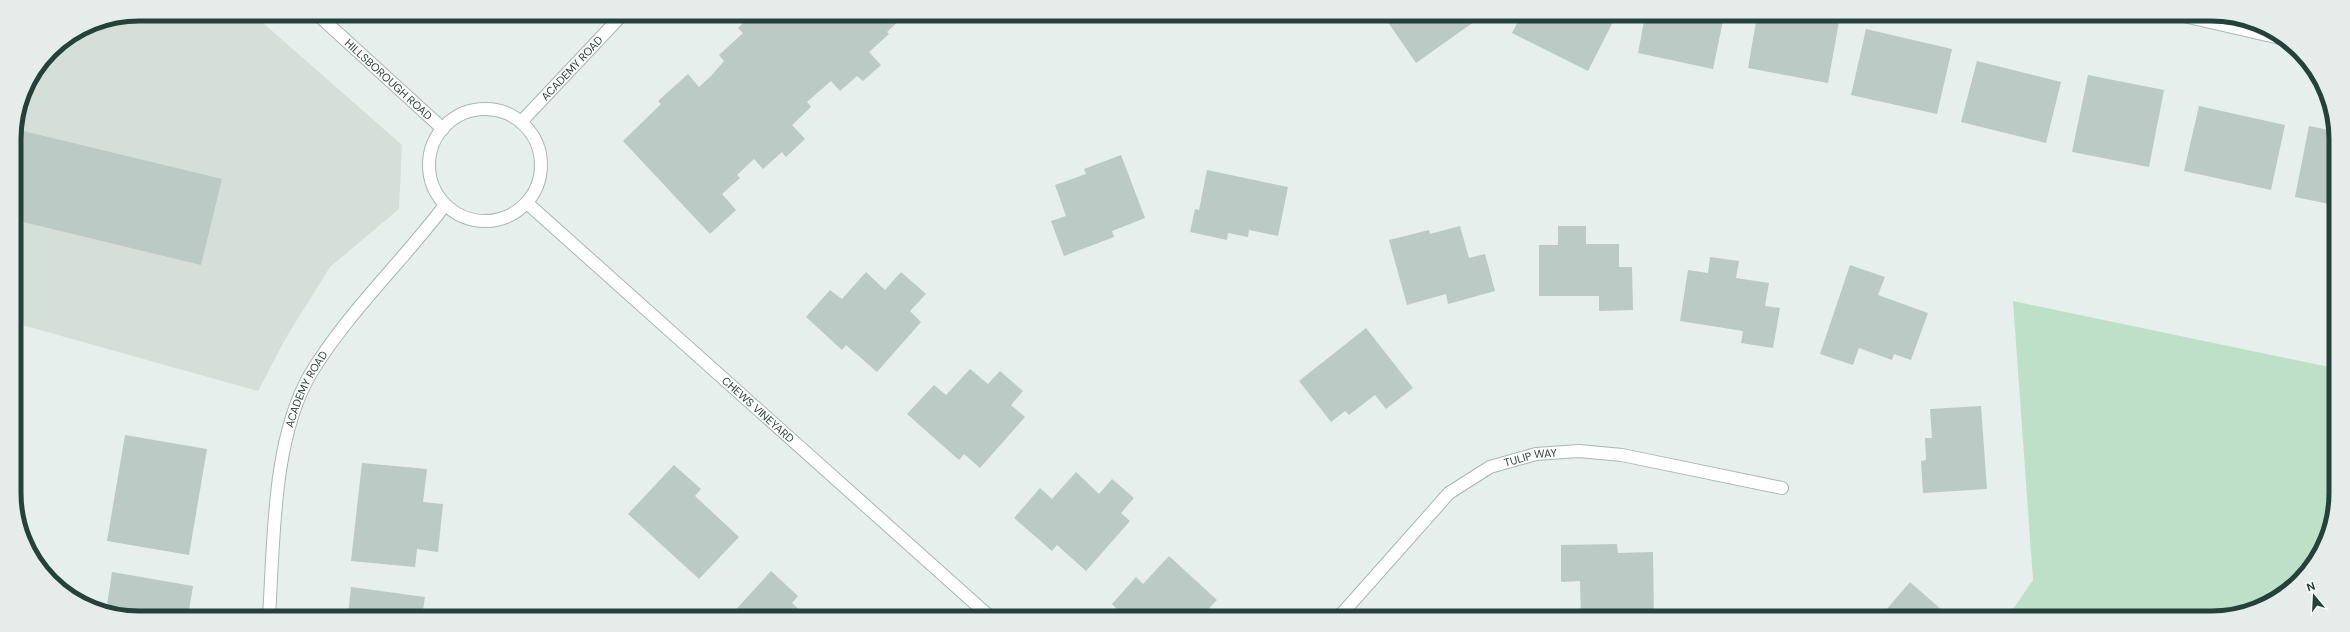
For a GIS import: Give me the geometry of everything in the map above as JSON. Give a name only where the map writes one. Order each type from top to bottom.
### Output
[{"type":"street","name":"HILLSBOROUGH ROAD","points":[[325,21],[443,129]]},
{"type":"street","name":"ACADEMY ROAD","points":[[521,122],[616,21]]},
{"type":"street","points":[[2206,21],[2266,35]]},
{"type":"street","points":[[490,109],[507,113],[521,122],[533,136],[540,153],[541,171],[537,188],[527,203],[512,214],[496,220],[478,221],[460,216],[445,205],[436,192],[430,176],[429,159],[434,143],[443,129],[456,117],[472,111],[490,109]]},
{"type":"street","name":"CHEWS VINEYARD","points":[[527,203],[983,611]]},
{"type":"street","name":"ACADEMY ROAD","points":[[269,611],[280,471],[293,416],[308,381],[344,325],[445,205]]},
{"type":"street","name":"TULIP WAY","points":[[1344,611],[1450,493],[1490,467],[1536,454],[1579,451],[1622,455],[1782,488]]},
{"type":"shaded area","points":[[131,21],[261,21],[402,145],[399,209],[330,267],[287,336],[258,391],[21,325],[21,131],[25,108],[33,87],[45,67],[67,45],[94,30],[116,23]]},
{"type":"green space","points":[[2013,301],[2329,367],[2329,501],[2327,516],[2323,531],[2313,552],[2305,565],[2289,582],[2277,591],[2256,602],[2242,607],[2219,611],[2012,611],[2033,580]]},
{"type":"building","points":[[746,21],[899,21],[887,32],[889,34],[869,52],[881,65],[863,81],[857,76],[840,91],[831,81],[807,102],[811,107],[792,125],[805,139],[786,157],[782,152],[763,169],[754,159],[737,175],[740,178],[722,194],[736,210],[710,234],[623,141],[661,104],[658,101],[688,74],[699,87],[711,76],[724,61],[719,55],[743,33],[738,28]]},
{"type":"building","points":[[1387,21],[1475,21],[1416,63]]},
{"type":"building","points":[[1518,21],[1613,21],[1588,71],[1512,33]]},
{"type":"building","points":[[1644,21],[1723,21],[1713,69],[1638,53]]},
{"type":"building","points":[[1756,21],[1839,21],[1828,83],[1748,68]]},
{"type":"building","points":[[1866,29],[1952,49],[1937,114],[1851,95]]},
{"type":"building","points":[[1977,61],[2061,82],[2046,143],[1961,122]]},
{"type":"building","points":[[2088,75],[2164,90],[2149,167],[2072,152]]},
{"type":"building","points":[[2199,106],[2285,125],[2271,190],[2184,171]]},
{"type":"building","points":[[2309,126],[2329,130],[2329,204],[2295,197]]},
{"type":"building","points":[[21,130],[222,179],[201,265],[21,221]]},
{"type":"building","points":[[1121,155],[1145,218],[1112,231],[1114,237],[1064,256],[1051,221],[1066,216],[1055,185],[1086,174],[1084,169]]},
{"type":"building","points":[[1207,170],[1288,187],[1278,236],[1249,230],[1248,237],[1228,233],[1227,240],[1190,232],[1195,209],[1199,210]]},
{"type":"building","points":[[1460,226],[1469,258],[1485,254],[1495,291],[1448,304],[1446,294],[1407,305],[1389,240],[1429,230],[1430,234]]},
{"type":"building","points":[[1558,226],[1586,226],[1586,244],[1619,244],[1619,267],[1632,267],[1633,310],[1599,311],[1599,296],[1539,296],[1539,245],[1558,245]]},
{"type":"building","points":[[1710,257],[1739,261],[1736,278],[1769,283],[1765,306],[1780,308],[1773,348],[1741,343],[1743,331],[1680,321],[1688,270],[1708,273]]},
{"type":"building","points":[[1850,265],[1885,277],[1878,295],[1928,313],[1911,360],[1894,354],[1892,360],[1859,348],[1853,365],[1820,354]]},
{"type":"building","points":[[866,272],[885,290],[901,272],[926,294],[910,311],[921,322],[877,372],[846,345],[842,350],[806,317],[830,290],[842,299]]},
{"type":"building","points":[[1366,328],[1413,388],[1386,409],[1375,395],[1349,415],[1345,411],[1331,422],[1299,381]]},
{"type":"building","points":[[970,369],[988,384],[1000,371],[1023,391],[1011,405],[1025,417],[980,468],[964,454],[959,460],[907,414],[934,385],[946,395]]},
{"type":"building","points":[[1981,406],[1987,489],[1923,493],[1921,461],[1926,460],[1925,438],[1932,438],[1930,409]]},
{"type":"building","points":[[125,435],[207,449],[189,555],[107,541]]},
{"type":"building","points":[[362,463],[427,469],[423,502],[443,504],[438,552],[417,549],[415,567],[351,561]]},
{"type":"building","points":[[674,465],[701,489],[695,496],[739,537],[699,579],[628,514]]},
{"type":"building","points":[[1076,472],[1099,494],[1112,479],[1134,498],[1121,513],[1130,521],[1086,571],[1057,545],[1052,551],[1014,518],[1040,488],[1052,499]]},
{"type":"building","points":[[1617,544],[1618,553],[1653,552],[1654,611],[1581,611],[1580,581],[1561,582],[1561,545]]},
{"type":"building","points":[[1169,556],[1217,600],[1207,611],[1119,611],[1112,604],[1136,577],[1143,584]]},
{"type":"building","points":[[771,571],[798,596],[792,603],[801,611],[735,611]]},
{"type":"building","points":[[112,572],[193,586],[189,611],[139,611],[107,607]]},
{"type":"building","points":[[1910,582],[1943,611],[1885,611]]},
{"type":"building","points":[[351,587],[425,597],[423,611],[349,611]]}]
